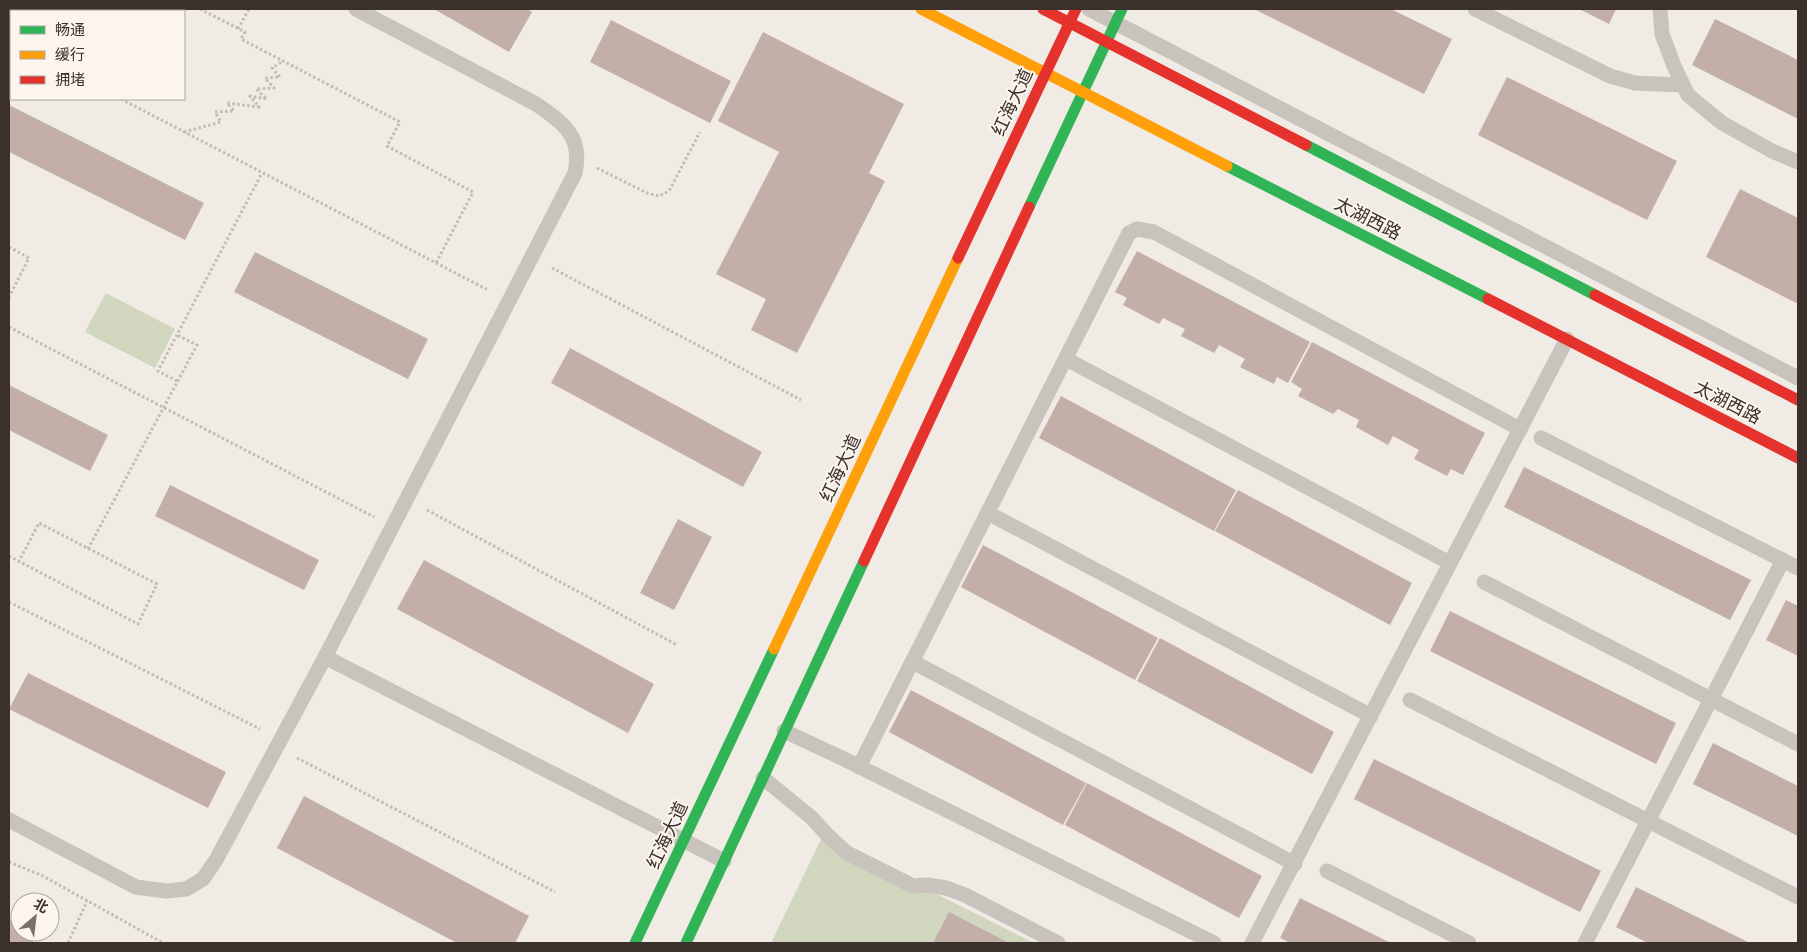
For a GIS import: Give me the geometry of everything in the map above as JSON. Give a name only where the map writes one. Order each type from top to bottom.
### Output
[{"type":"main road","name":"太湖西路","points":[[921,9],[1798,458]]},
{"type":"main road","name":"太湖西路","points":[[1042,9],[1798,400]]},
{"type":"main road","name":"红海大道","points":[[635,943],[1076,9]]},
{"type":"main road","points":[[686,943],[1119,15]]},
{"type":"lane","points":[[9,820],[136,887],[166,891],[186,889],[203,879],[216,860],[325,657],[575,173],[578,159],[572,135],[558,119],[536,104],[356,9]]},
{"type":"lane","points":[[1089,9],[1119,15],[1798,378]]},
{"type":"lane","points":[[1475,9],[1610,76],[1635,83],[1683,85]]},
{"type":"lane","points":[[1660,9],[1662,34],[1674,66],[1688,95],[1722,123],[1772,151],[1798,162]]},
{"type":"lane","points":[[859,767],[1129,234],[1137,229],[1154,232],[1520,429]]},
{"type":"lane","points":[[1252,943],[1295,864],[1567,339]]},
{"type":"lane","points":[[1066,359],[1450,564]]},
{"type":"lane","points":[[1541,438],[1798,568]]},
{"type":"lane","points":[[988,513],[1371,716]]},
{"type":"lane","points":[[1585,943],[1783,560]]},
{"type":"lane","points":[[1484,582],[1798,744]]},
{"type":"lane","points":[[325,657],[724,861]]},
{"type":"lane","points":[[913,662],[1295,864]]},
{"type":"lane","points":[[1410,700],[1798,897]]},
{"type":"lane","points":[[784,731],[1214,943]]},
{"type":"lane","points":[[763,778],[812,818],[847,853],[912,886],[928,885],[946,888],[965,895],[1058,943]]},
{"type":"lane","points":[[1326,871],[1470,943]]},
{"type":"path","points":[[200,9],[245,32],[241,39],[400,122],[387,146],[474,192],[436,263]]},
{"type":"path","points":[[238,29],[249,9]]},
{"type":"path","points":[[184,132],[221,122],[215,112],[234,112],[227,103],[259,108],[250,96],[267,99],[256,89],[274,88],[265,78],[280,77],[272,68],[283,61]]},
{"type":"path","points":[[123,100],[509,301]]},
{"type":"path","points":[[578,159],[647,193],[659,196],[669,191],[700,132]]},
{"type":"path","points":[[178,381],[158,371],[262,172]]},
{"type":"path","points":[[9,247],[29,258],[9,297]]},
{"type":"path","points":[[531,257],[801,400]]},
{"type":"path","points":[[9,327],[392,527]]},
{"type":"path","points":[[88,549],[197,345],[177,334]]},
{"type":"path","points":[[406,499],[677,645]]},
{"type":"path","points":[[9,556],[138,624],[157,584],[39,523],[19,561]]},
{"type":"path","points":[[9,602],[555,892]]},
{"type":"path","points":[[9,862],[43,876],[163,943]]},
{"type":"path","points":[[68,943],[87,901]]},
{"type":"green space","points":[[106,293],[175,329],[155,368],[85,332]]},
{"type":"green space","points":[[828,825],[861,856],[1034,943],[771,943]]},
{"type":"building","points":[[434,9],[527,9],[532,12],[509,52]]},
{"type":"building","points":[[1254,9],[1391,9],[1452,39],[1424,94]]},
{"type":"building","points":[[1579,9],[1616,9],[1609,24]]},
{"type":"building","points":[[1715,19],[1798,60],[1798,119],[1692,65]]},
{"type":"building","points":[[611,20],[731,81],[710,123],[590,62]]},
{"type":"building","points":[[763,32],[904,104],[869,173],[885,181],[797,353],[751,330],[766,299],[716,274],[779,152],[718,121]]},
{"type":"building","points":[[1507,77],[1677,161],[1647,220],[1478,135]]},
{"type":"building","points":[[9,105],[204,203],[185,240],[9,152]]},
{"type":"building","points":[[1740,189],[1798,218],[1798,304],[1706,257]]},
{"type":"building","points":[[1137,251],[1310,342],[1288,383],[1277,377],[1274,384],[1240,367],[1245,359],[1219,345],[1214,353],[1181,336],[1185,329],[1163,318],[1159,324],[1123,305],[1127,298],[1115,292]]},
{"type":"building","points":[[255,252],[428,339],[408,379],[234,292]]},
{"type":"building","points":[[1312,342],[1485,433],[1463,475],[1451,469],[1447,476],[1414,459],[1419,450],[1393,436],[1388,445],[1356,427],[1359,420],[1338,409],[1333,414],[1298,396],[1302,389],[1291,382]]},
{"type":"building","points":[[570,348],[762,452],[743,487],[551,383]]},
{"type":"building","points":[[9,385],[108,435],[90,471],[9,430]]},
{"type":"building","points":[[1061,396],[1236,490],[1214,531],[1039,438]]},
{"type":"building","points":[[1524,467],[1751,580],[1730,620],[1504,507]]},
{"type":"building","points":[[170,485],[319,560],[304,590],[155,516]]},
{"type":"building","points":[[1238,490],[1412,583],[1390,625],[1215,531]]},
{"type":"building","points":[[678,519],[712,537],[674,610],[640,593]]},
{"type":"building","points":[[983,545],[1158,638],[1135,680],[961,587]]},
{"type":"building","points":[[424,560],[654,684],[628,733],[397,609]]},
{"type":"building","points":[[1786,600],[1798,606],[1798,656],[1766,640]]},
{"type":"building","points":[[1450,611],[1676,723],[1656,764],[1430,651]]},
{"type":"building","points":[[1160,638],[1334,732],[1312,774],[1137,681]]},
{"type":"building","points":[[28,673],[226,772],[208,808],[9,709]]},
{"type":"building","points":[[911,690],[1086,783],[1063,825],[889,732]]},
{"type":"building","points":[[1713,743],[1798,786],[1798,836],[1693,784]]},
{"type":"building","points":[[1374,759],[1601,871],[1580,912],[1354,799]]},
{"type":"building","points":[[1087,783],[1262,876],[1239,918],[1065,825]]},
{"type":"building","points":[[304,796],[529,916],[515,943],[457,943],[277,848]]},
{"type":"building","points":[[1636,887],[1750,943],[1648,943],[1616,927]]},
{"type":"building","points":[[1300,898],[1391,943],[1290,943],[1280,938]]},
{"type":"building","points":[[949,912],[1009,943],[933,943]]},
{"type":"building","points":[[9,919],[10,942],[32,942],[9,943]]},
{"type":"traffic: fast","points":[[1029,207],[1122,9]]},
{"type":"traffic: fast","points":[[1306,145],[1595,295]]},
{"type":"traffic: fast","points":[[1227,166],[1488,299]]},
{"type":"traffic: fast","points":[[686,943],[864,561]]},
{"type":"traffic: fast","points":[[635,943],[774,649]]},
{"type":"traffic: slow","points":[[921,9],[1227,166]]},
{"type":"traffic: slow","points":[[774,649],[958,258]]},
{"type":"traffic: jam","points":[[1043,9],[1306,145]]},
{"type":"traffic: jam","points":[[958,258],[1076,9]]},
{"type":"traffic: jam","points":[[864,561],[1029,207]]},
{"type":"traffic: jam","points":[[1595,295],[1798,400]]},
{"type":"traffic: jam","points":[[1488,299],[1798,458]]}]
